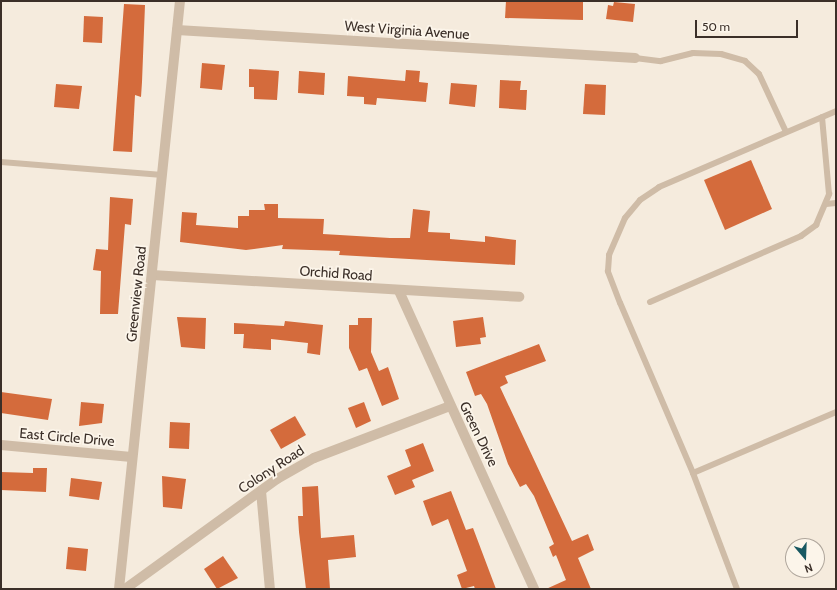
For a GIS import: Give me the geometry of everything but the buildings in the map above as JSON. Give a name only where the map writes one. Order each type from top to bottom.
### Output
[{"type":"street","name":"Greenview Road","points":[[119,589],[131,457],[152,275],[180,1]]},
{"type":"street","name":"West Virginia Avenue","points":[[177,30],[635,58]]},
{"type":"street","name":"Orchid Road","points":[[152,275],[519,297]]},
{"type":"street","name":"Green Drive","points":[[399,291],[534,589]]},
{"type":"street","name":"Colony Road","points":[[125,589],[261,491],[314,458],[450,406]]},
{"type":"street","name":"East Circle Drive","points":[[1,445],[131,457]]},
{"type":"street","points":[[261,491],[270,589]]},
{"type":"lane","points":[[635,58],[661,61],[693,53],[721,54],[745,61],[759,74],[786,132]]},
{"type":"lane","points":[[737,589],[693,473],[608,271],[614,237],[640,200],[659,187],[836,111]]},
{"type":"lane","points":[[650,302],[801,236],[816,225],[826,204],[822,117]]},
{"type":"lane","points":[[1,162],[162,175]]},
{"type":"lane","points":[[826,204],[836,203]]},
{"type":"lane","points":[[693,473],[836,412]]}]
